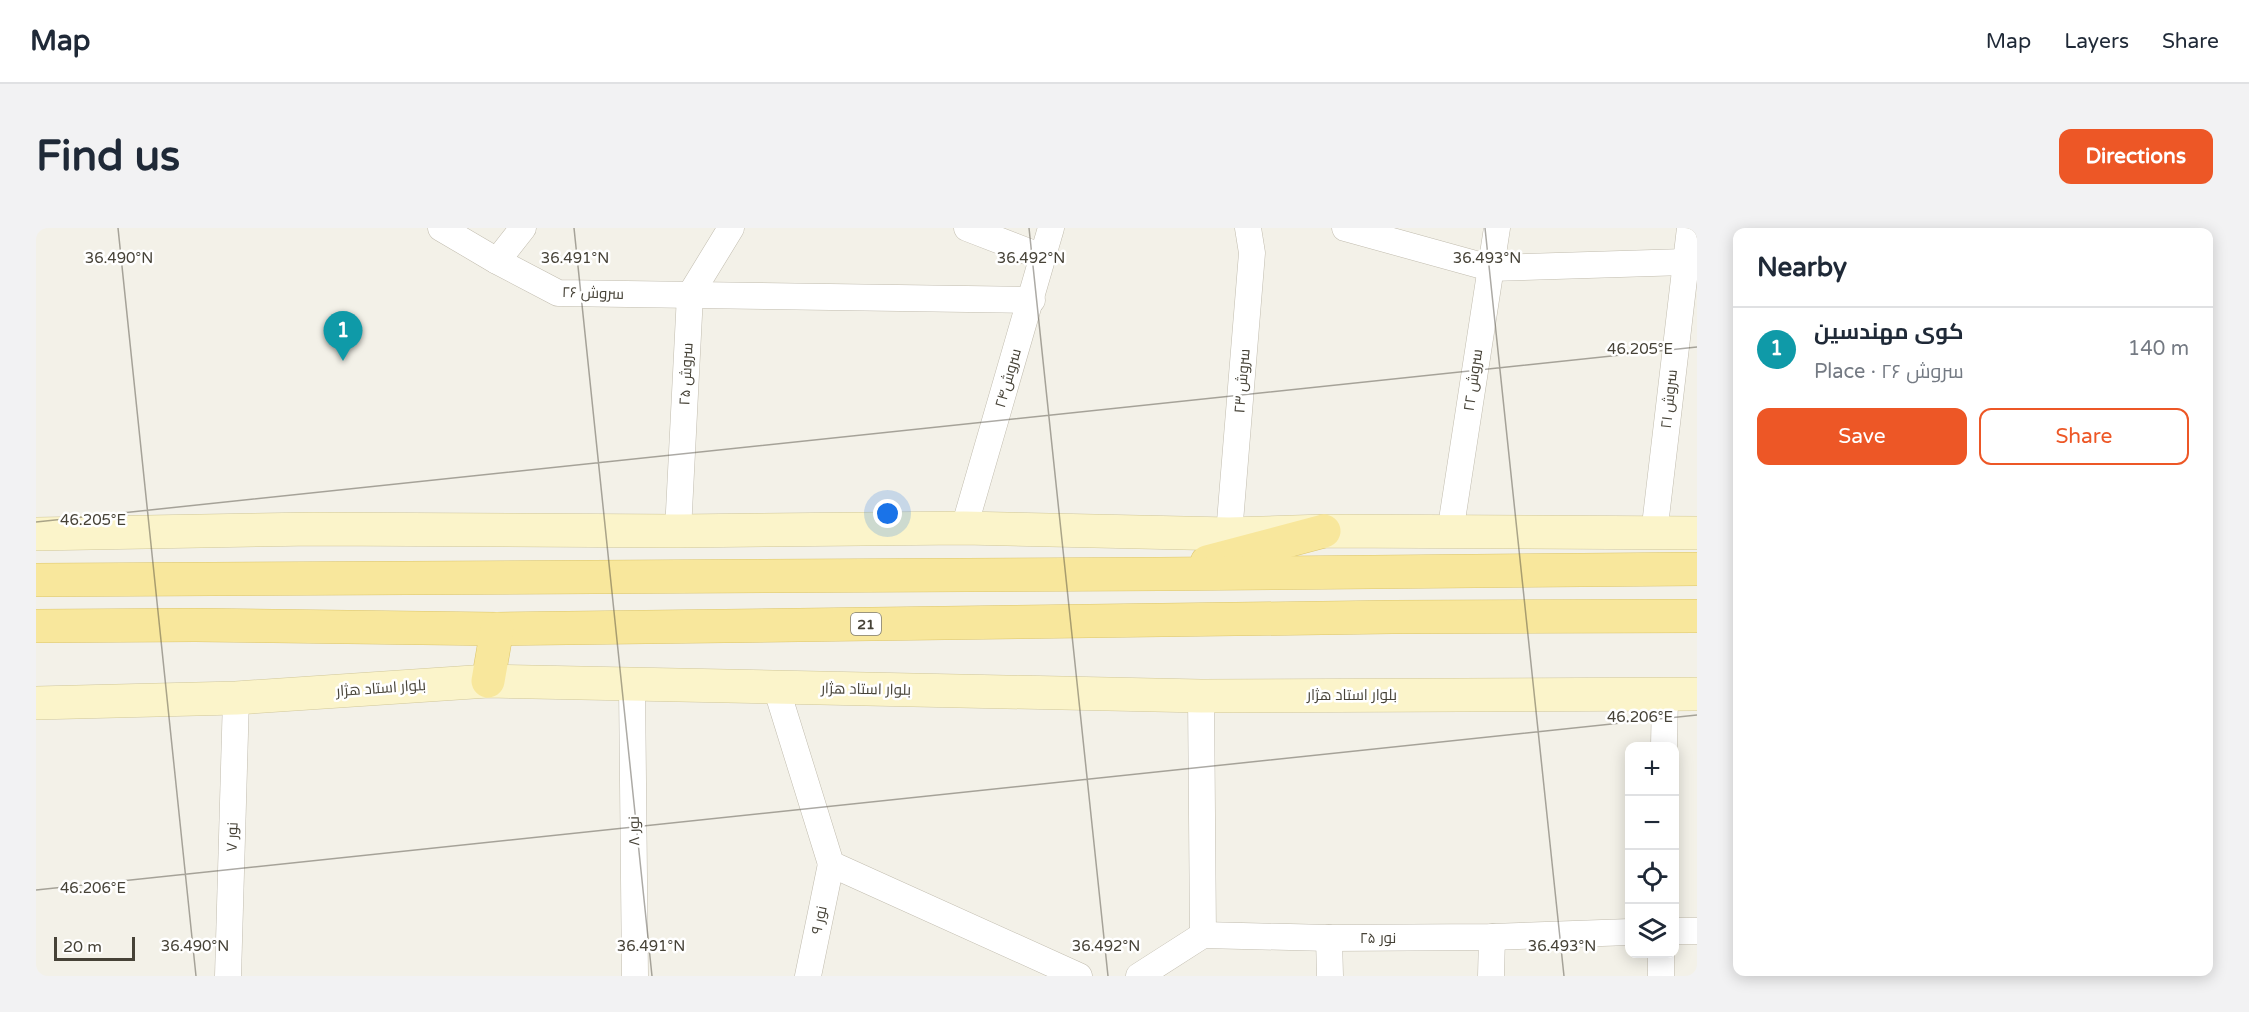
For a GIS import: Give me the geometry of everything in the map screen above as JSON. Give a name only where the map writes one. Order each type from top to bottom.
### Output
[{"type":"main road","points":[[36,534],[314,529],[678,531],[964,528],[1229,534],[1324,531],[1697,533]]},
{"type":"main road","points":[[1160,574],[1324,531]]},
{"type":"main road","points":[[36,580],[1697,569]]},
{"type":"main road","name":"21","points":[[36,626],[195,625],[497,629],[1392,617],[1697,616]]},
{"type":"main road","points":[[488,681],[497,629]]},
{"type":"main road","name":"بلوار استاد هژار","points":[[36,703],[236,698],[488,681],[1201,696],[1697,694]]},
{"type":"street","name":"سروش ۲۶","points":[[441,228],[558,293],[1032,300]]},
{"type":"street","points":[[497,261],[523,228]]},
{"type":"street","name":"سروش ۲۵","points":[[678,531],[690,295],[731,228]]},
{"type":"street","points":[[967,228],[1042,257]]},
{"type":"street","name":"سروش۲۴","points":[[964,528],[1032,300],[1051,228]]},
{"type":"street","name":"سروش ۲۳","points":[[1229,534],[1252,253],[1248,228]]},
{"type":"street","points":[[1345,228],[1490,268],[1685,262]]},
{"type":"street","name":"سروش ۲۲","points":[[1450,533],[1497,228]]},
{"type":"street","name":"سروش ۲۱","points":[[1654,534],[1689,228]]},
{"type":"street","name":"نور ۸","points":[[632,685],[635,976]]},
{"type":"street","points":[[776,687],[831,864],[1079,976]]},
{"type":"street","points":[[1664,742],[1665,694]]},
{"type":"street","points":[[1139,976],[1203,935],[1201,696]]},
{"type":"street","name":"نور ۷","points":[[228,976],[236,698]]},
{"type":"street","name":"نور ۹","points":[[808,976],[831,864]]},
{"type":"street","points":[[1679,931],[1697,931]]},
{"type":"street","name":"نور ۲۵","points":[[1203,935],[1329,938],[1492,937],[1625,932]]},
{"type":"street","points":[[1491,976],[1492,937]]},
{"type":"street","points":[[1329,938],[1330,976]]},
{"type":"street","points":[[1661,958],[1661,976]]},
{"type":"place","name":"کوی مهندسین","points":[[343,361]]}]
